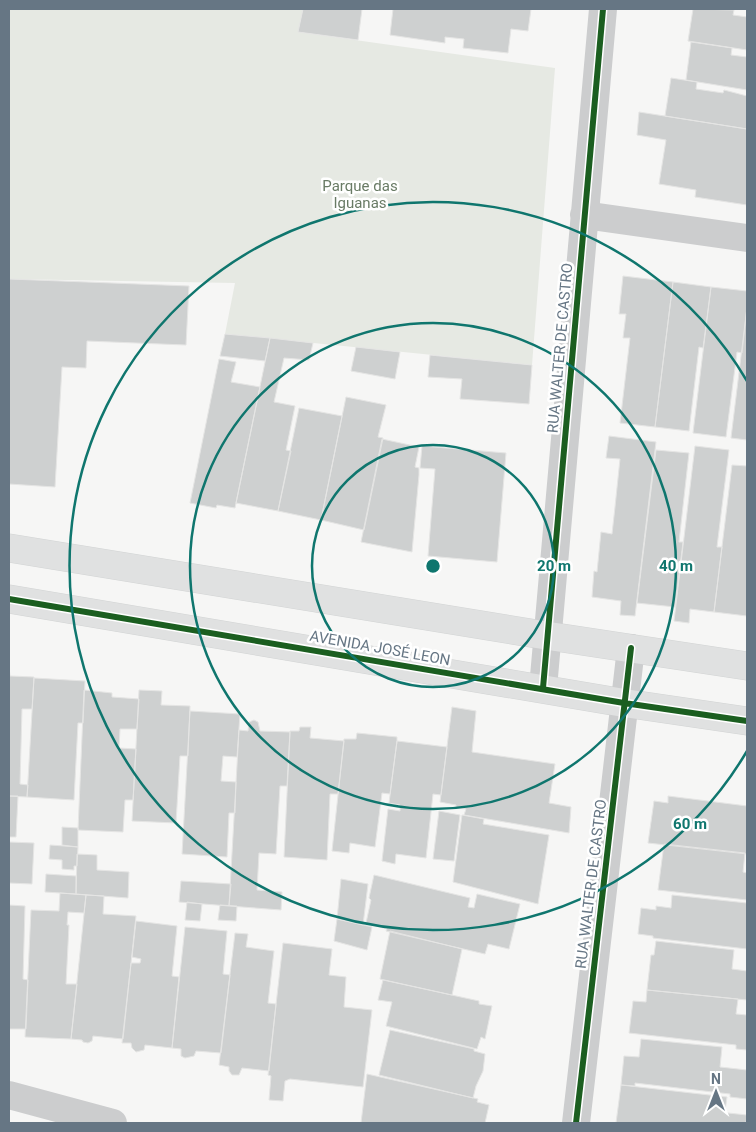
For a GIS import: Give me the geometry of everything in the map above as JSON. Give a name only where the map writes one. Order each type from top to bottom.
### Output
[{"type":"main road","points":[[9,548],[548,636],[747,666]]},
{"type":"main road","name":"AVENIDA JOSÉ LEON","points":[[9,599],[624,703],[747,721]]},
{"type":"street","name":"RUA WALTER DE CASTRO","points":[[543,688],[603,9]]},
{"type":"street","points":[[584,215],[747,238]]},
{"type":"street","name":"RUA WALTER DE CASTRO","points":[[576,1123],[631,648]]},
{"type":"street","points":[[9,1095],[113,1123]]},
{"type":"green space","name":"Parque das Iguanas","points":[[9,9],[303,9],[298,32],[555,68],[532,365],[225,334],[235,283],[9,279]]},
{"type":"building","points":[[303,9],[362,9],[358,40],[298,32]]},
{"type":"building","points":[[393,9],[531,9],[528,31],[511,29],[508,53],[463,48],[464,39],[445,37],[445,43],[390,35]]},
{"type":"building","points":[[693,9],[734,10],[733,15],[747,17],[747,50],[688,41]]},
{"type":"building","points":[[691,42],[732,48],[731,55],[747,57],[747,90],[686,80]]},
{"type":"building","points":[[671,78],[697,82],[696,89],[723,93],[724,90],[747,96],[747,129],[665,116]]},
{"type":"building","points":[[639,112],[747,129],[747,205],[695,197],[696,190],[659,184],[666,140],[637,135]]},
{"type":"building","points":[[623,276],[673,282],[655,427],[620,423],[630,338],[623,338],[626,314],[619,314]]},
{"type":"building","points":[[9,279],[189,286],[186,345],[87,341],[86,368],[62,367],[55,487],[9,484]]},
{"type":"building","points":[[673,282],[711,287],[703,348],[699,347],[689,431],[655,427]]},
{"type":"building","points":[[711,287],[747,291],[742,353],[737,352],[726,437],[693,433]]},
{"type":"building","points":[[747,307],[747,440],[731,438]]},
{"type":"building","points":[[225,334],[270,338],[265,361],[220,356]]},
{"type":"building","points":[[270,338],[313,343],[309,360],[284,358],[274,402],[295,406],[286,450],[291,451],[278,511],[236,503]]},
{"type":"building","points":[[356,347],[400,352],[395,379],[351,371]]},
{"type":"building","points":[[430,355],[532,365],[529,404],[460,399],[462,379],[428,377]]},
{"type":"building","points":[[219,359],[236,362],[231,382],[260,387],[235,508],[217,505],[216,508],[190,503]]},
{"type":"building","points":[[346,397],[386,405],[378,437],[383,438],[364,530],[321,520]]},
{"type":"building","points":[[299,408],[342,416],[321,520],[278,511]]},
{"type":"building","points":[[609,436],[656,442],[635,616],[620,615],[621,601],[592,597],[594,571],[597,572],[601,532],[612,534],[615,507],[620,459],[606,458]]},
{"type":"building","points":[[382,439],[419,447],[415,467],[419,468],[419,475],[412,552],[361,542]]},
{"type":"building","points":[[422,446],[506,453],[497,562],[428,556],[435,469],[420,468]]},
{"type":"building","points":[[695,446],[729,450],[717,547],[722,547],[714,612],[690,609],[689,623],[674,621]]},
{"type":"building","points":[[656,450],[689,453],[679,542],[683,542],[675,607],[637,603]]},
{"type":"building","points":[[732,465],[747,466],[747,616],[714,612]]},
{"type":"building","points":[[9,668],[10,676],[34,677],[32,709],[22,709],[20,784],[28,785],[27,797],[9,796]]},
{"type":"building","points":[[34,678],[85,681],[83,723],[78,723],[74,800],[27,797]]},
{"type":"building","points":[[84,690],[112,693],[112,697],[139,699],[137,729],[120,729],[119,748],[136,749],[133,800],[125,800],[123,832],[78,830]]},
{"type":"building","points":[[139,690],[162,691],[161,705],[190,706],[188,756],[180,756],[176,823],[132,821]]},
{"type":"building","points":[[452,707],[476,711],[472,752],[555,764],[549,803],[571,807],[569,833],[464,815],[466,809],[456,808],[456,805],[440,802]]},
{"type":"building","points":[[190,711],[240,714],[237,757],[223,756],[221,781],[236,782],[235,813],[229,813],[227,857],[182,854]]},
{"type":"building","points":[[254,720],[258,722],[260,731],[290,732],[287,786],[280,786],[276,854],[259,853],[257,890],[282,892],[281,910],[229,906],[239,730],[248,731],[249,722]]},
{"type":"building","points":[[300,727],[311,727],[310,738],[344,741],[338,794],[330,794],[327,860],[284,857],[290,731],[299,731]]},
{"type":"building","points":[[357,733],[397,737],[390,794],[382,793],[375,847],[350,843],[349,853],[332,851],[344,739],[356,739]]},
{"type":"building","points":[[397,741],[447,747],[441,795],[433,794],[426,858],[396,854],[395,864],[382,861],[388,809],[400,811],[400,805],[389,803]]},
{"type":"building","points":[[9,796],[18,796],[16,837],[9,837]]},
{"type":"building","points":[[668,796],[747,806],[747,854],[648,843],[654,801],[668,803]]},
{"type":"building","points":[[439,811],[460,815],[454,861],[433,859]]},
{"type":"building","points":[[462,815],[484,819],[483,824],[549,835],[538,904],[453,882]]},
{"type":"building","points":[[62,827],[78,828],[78,847],[62,845]]},
{"type":"building","points":[[9,842],[34,843],[32,884],[9,883]]},
{"type":"building","points":[[664,844],[745,853],[743,872],[747,873],[747,900],[658,890]]},
{"type":"building","points":[[50,845],[78,847],[77,866],[74,866],[74,870],[62,869],[62,860],[49,859]]},
{"type":"building","points":[[77,854],[97,855],[97,870],[129,872],[128,898],[76,894]]},
{"type":"building","points":[[46,874],[76,876],[76,894],[45,892]]},
{"type":"building","points":[[374,875],[470,898],[468,907],[474,908],[477,894],[520,904],[509,949],[488,944],[485,954],[386,931],[387,929],[366,923]]},
{"type":"building","points":[[341,879],[368,884],[363,925],[337,919]]},
{"type":"building","points":[[181,881],[231,884],[229,906],[179,902]]},
{"type":"building","points":[[60,893],[86,895],[84,913],[68,912],[66,984],[77,984],[71,1039],[25,1037],[31,910],[59,911]]},
{"type":"building","points":[[86,895],[104,896],[103,914],[136,916],[123,1039],[93,1036],[92,1041],[88,1043],[82,1040],[71,1039]]},
{"type":"building","points":[[672,895],[747,903],[747,949],[653,938],[653,936],[638,934],[641,908],[656,910],[656,906],[671,908]]},
{"type":"building","points":[[187,902],[202,904],[200,921],[185,920]]},
{"type":"building","points":[[9,905],[25,906],[23,979],[28,980],[26,1029],[9,1029]]},
{"type":"building","points":[[220,905],[237,906],[236,921],[218,920]]},
{"type":"building","points":[[337,919],[372,927],[367,950],[334,941]]},
{"type":"building","points":[[136,921],[177,926],[172,976],[179,977],[172,1048],[145,1045],[144,1050],[136,1052],[132,1048],[131,1043],[122,1043],[131,963],[140,963],[141,959],[132,957]]},
{"type":"building","points":[[185,927],[227,931],[223,974],[230,975],[221,1053],[196,1051],[194,1056],[185,1058],[181,1056],[181,1049],[172,1048]]},
{"type":"building","points":[[390,931],[462,949],[452,995],[380,979]]},
{"type":"building","points":[[235,933],[248,934],[246,947],[274,951],[268,1003],[276,1004],[269,1071],[242,1068],[239,1075],[232,1075],[229,1067],[219,1065]]},
{"type":"building","points":[[656,941],[734,950],[732,969],[747,971],[747,1000],[647,990],[651,955],[654,955]]},
{"type":"building","points":[[283,943],[332,949],[329,975],[346,977],[344,1007],[372,1010],[363,1087],[290,1079],[285,1081],[283,1101],[269,1100],[271,1076],[268,1075]]},
{"type":"building","points":[[383,980],[479,1001],[479,1004],[492,1006],[485,1039],[481,1037],[477,1049],[386,1026],[392,1002],[378,1000]]},
{"type":"building","points":[[647,990],[738,999],[736,1014],[747,1015],[747,1050],[736,1049],[736,1045],[629,1033],[633,1001],[646,1002]]},
{"type":"building","points":[[390,1030],[474,1049],[474,1051],[485,1054],[483,1071],[473,1098],[379,1075]]},
{"type":"building","points":[[641,1039],[722,1047],[720,1067],[747,1070],[747,1099],[730,1097],[730,1094],[635,1083],[635,1086],[621,1085],[624,1056],[639,1057]]},
{"type":"building","points":[[367,1074],[478,1099],[477,1102],[489,1105],[485,1123],[361,1123]]},
{"type":"building","points":[[621,1085],[727,1097],[725,1111],[747,1115],[746,1123],[616,1123]]},
{"type":"cycle path","points":[[543,688],[603,9]]},
{"type":"cycle path","points":[[9,599],[624,703],[747,721]]},
{"type":"cycle path","points":[[576,1123],[631,648]]}]
